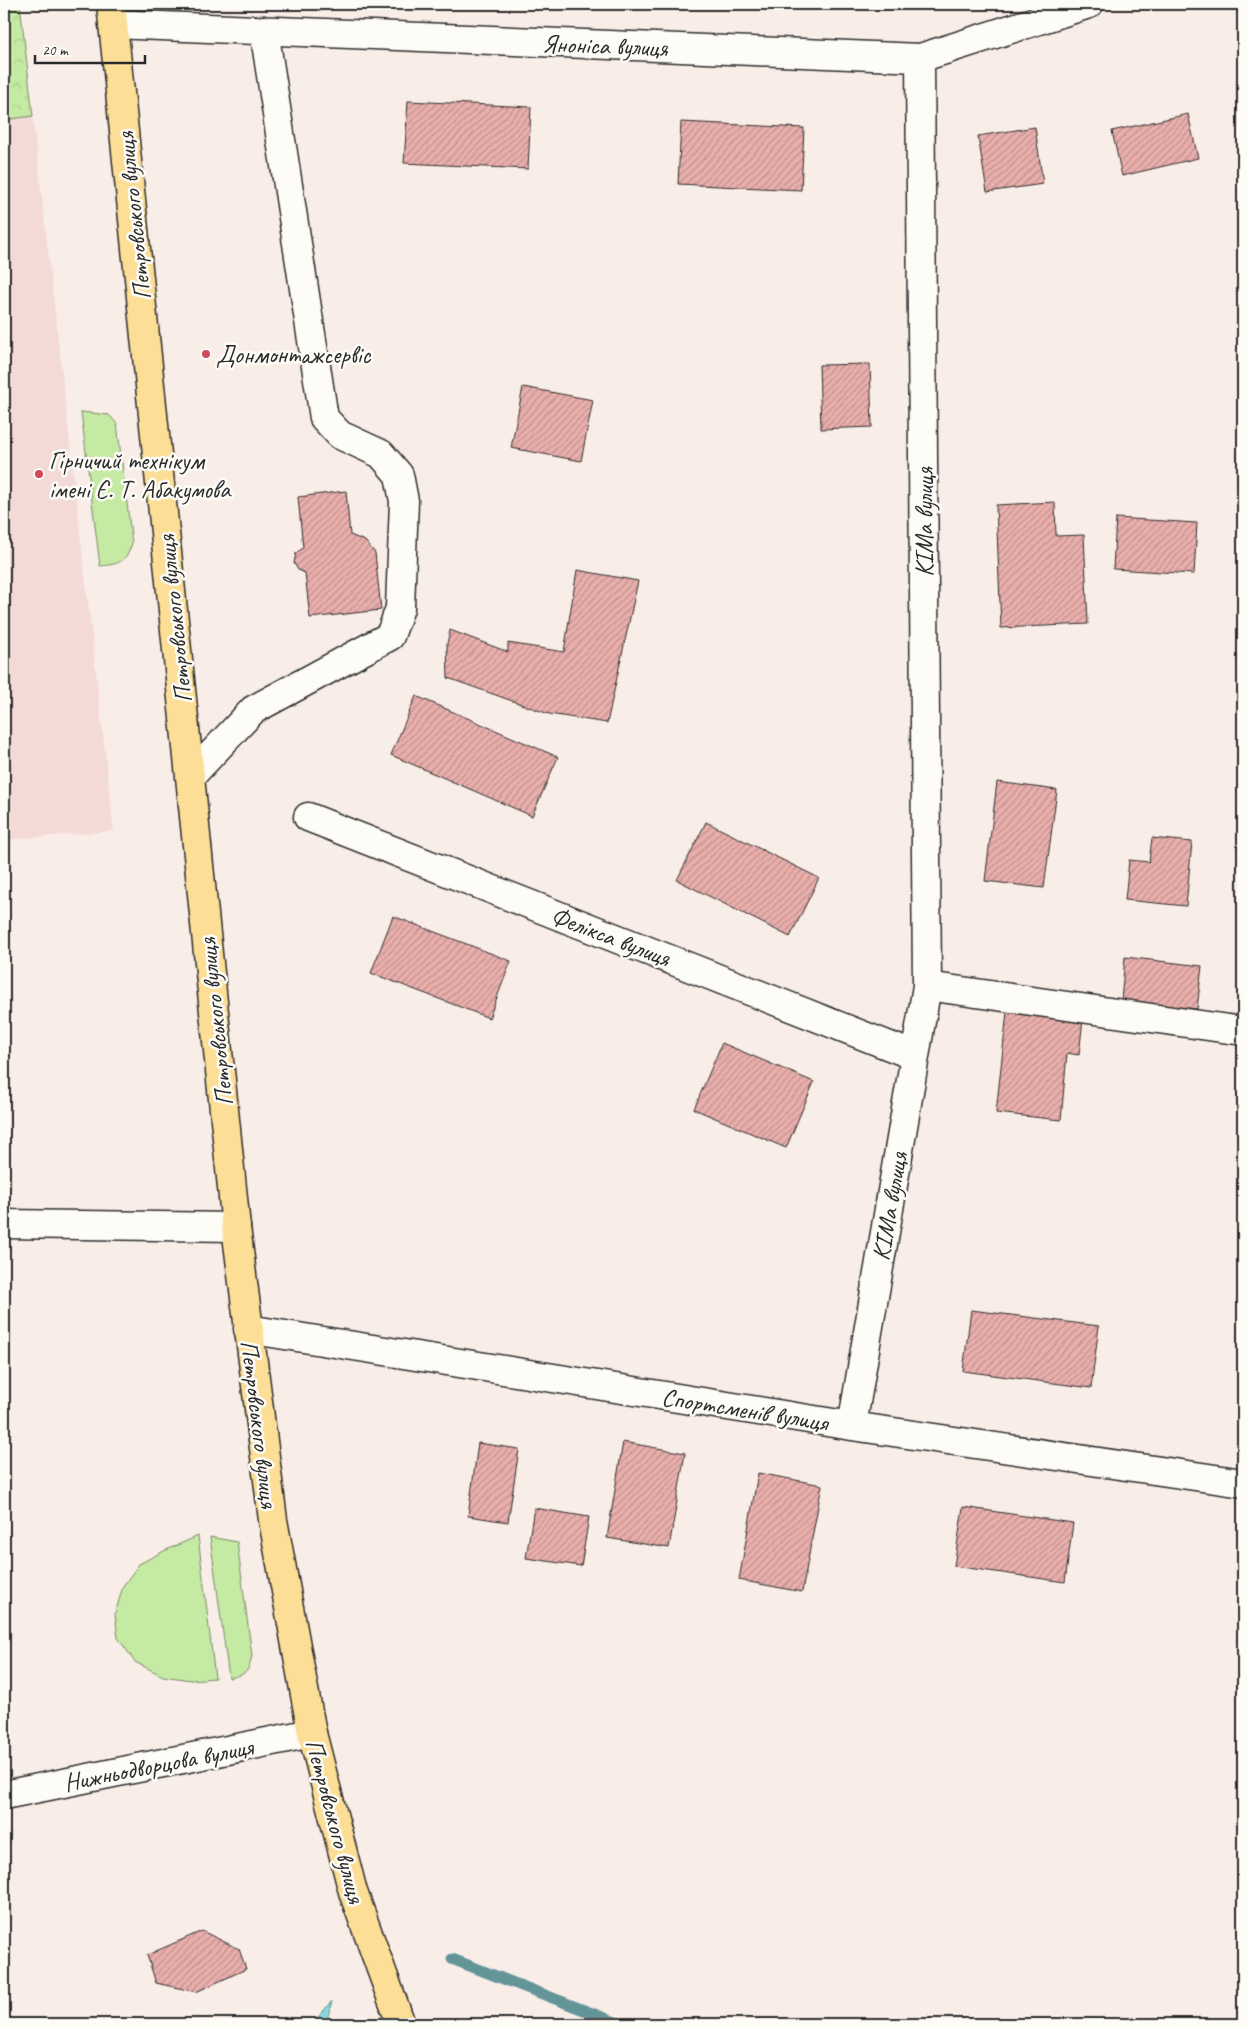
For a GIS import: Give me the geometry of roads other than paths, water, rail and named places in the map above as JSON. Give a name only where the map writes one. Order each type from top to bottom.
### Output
[{"type":"main road","name":"Петровського вулиця","points":[[112,14],[236,1227],[273,1520],[312,1733],[353,1892],[401,2024]]},
{"type":"street","name":"Яноніса вулиця","points":[[112,14],[264,30],[920,58],[1089,4]]},
{"type":"street","points":[[191,776],[253,710],[390,636],[400,608],[404,502],[399,475],[381,454],[340,436],[324,418],[264,30]]},
{"type":"street","name":"КІМа вулиця","points":[[852,1426],[927,986],[920,58]]},
{"type":"street","name":"Фелікса вулиця","points":[[308,817],[915,1056]]},
{"type":"street","points":[[927,986],[1243,1031]]},
{"type":"street","points":[[4,1224],[236,1227]]},
{"type":"street","name":"Спортсменів вулиця","points":[[248,1329],[852,1426],[1243,1483]]},
{"type":"street","name":"Нижньодворцова вулиця","points":[[4,1795],[312,1733]]},
{"type":"water","points":[[332,2001],[326,2024],[312,2024]]},
{"type":"waterway","points":[[452,1959],[620,2024]]},
{"type":"place","name":"Донмонтажсервіс","points":[[206,354]]},
{"type":"place","name":"Гірничий технікум імені Є. Т. Абакумова","points":[[39,474]]}]
